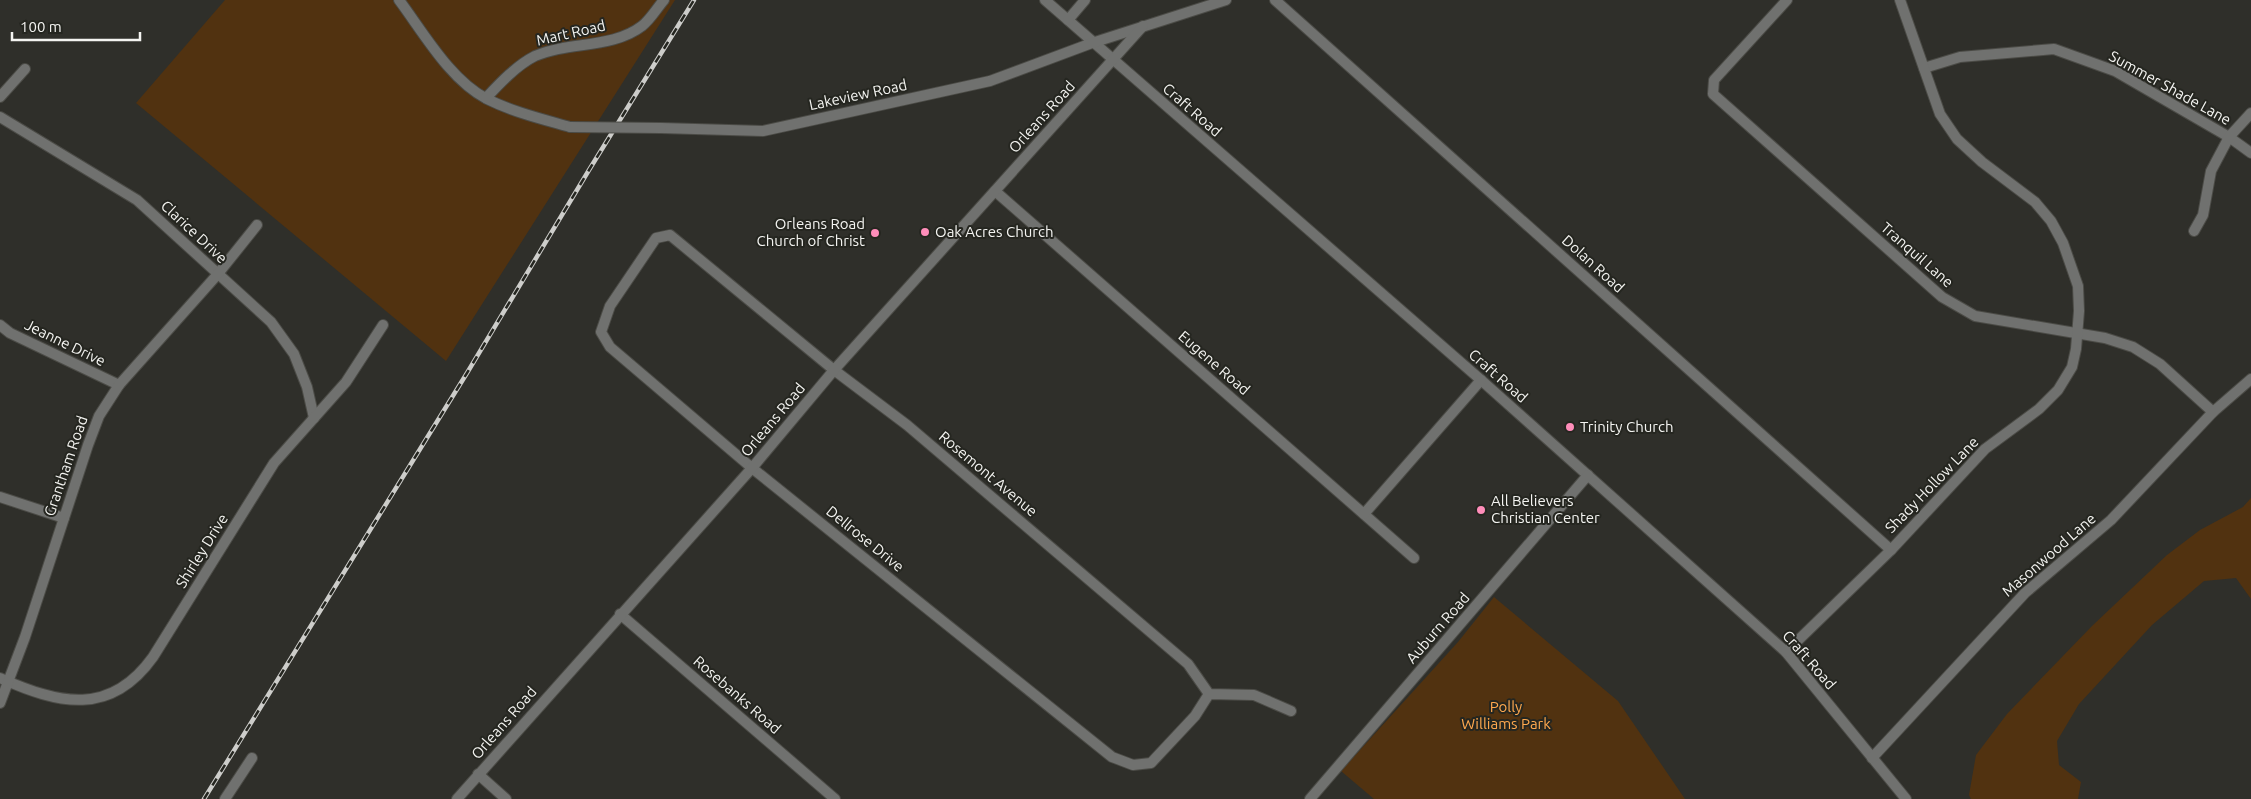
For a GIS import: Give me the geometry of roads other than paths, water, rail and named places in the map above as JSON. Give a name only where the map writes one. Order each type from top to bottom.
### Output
[{"type":"street","name":"Lakeview Road","points":[[398,0],[440,57],[486,98],[525,114],[570,127],[763,131],[990,81],[1092,43],[1226,0]]},
{"type":"street","name":"Mart Road","points":[[486,98],[501,82],[534,57],[560,48],[615,39],[642,26],[664,0]]},
{"type":"street","name":"Craft Road","points":[[1045,0],[1588,475],[1786,652],[1906,799]]},
{"type":"street","points":[[1068,20],[1085,0]]},
{"type":"street","name":"Dolan Road","points":[[1274,0],[1891,550]]},
{"type":"street","name":"Tranquil Lane","points":[[1787,0],[1776,9],[1714,80],[1713,94],[1942,298],[1975,316],[2105,338],[2133,348],[2160,364],[2213,412]]},
{"type":"street","name":"Shady Hollow Lane","points":[[1786,652],[1891,550],[1985,449],[2039,409],[2058,390],[2072,367],[2078,333],[2078,286],[2064,243],[2051,221],[2035,202],[1982,162],[1957,139],[1940,114],[1900,0]]},
{"type":"street","points":[[1113,61],[1143,26]]},
{"type":"street","name":"Summer Shade Lane","points":[[1924,68],[1960,57],[2054,49],[2115,71],[2228,137],[2251,153]]},
{"type":"street","name":"Orleans Road","points":[[457,799],[752,468],[834,370],[1113,61]]},
{"type":"street","points":[[0,97],[25,69]]},
{"type":"street","points":[[2194,231],[2204,215],[2211,171],[2228,137],[2251,113]]},
{"type":"street","name":"Clarice Drive","points":[[0,117],[137,200],[271,322],[294,354],[307,387],[314,418]]},
{"type":"street","name":"Eugene Road","points":[[995,191],[1414,558]]},
{"type":"street","name":"Grantham Road","points":[[0,703],[4,680],[64,518],[96,423],[118,385],[218,274],[257,225]]},
{"type":"street","name":"Rosemont Avenue","points":[[670,235],[834,370],[907,425],[1188,664],[1209,694]]},
{"type":"street","name":"Dellrose Drive","points":[[670,235],[656,238],[610,306],[601,332],[610,347],[752,468],[1112,757],[1133,765],[1151,763],[1196,716],[1209,694]]},
{"type":"street","name":"Jeanne Drive","points":[[0,325],[10,333],[118,385]]},
{"type":"street","name":"Shirley Drive","points":[[4,680],[54,698],[80,701],[107,695],[126,686],[142,672],[268,472],[287,447],[346,382],[383,325]]},
{"type":"street","name":"Masonwood Lane","points":[[1872,758],[2025,593],[2111,520],[2213,412],[2251,379]]},
{"type":"street","points":[[1364,514],[1480,380]]},
{"type":"street","name":"Auburn Road","points":[[1310,799],[1588,475]]},
{"type":"street","points":[[0,497],[64,518]]},
{"type":"street","name":"Rosebanks Road","points":[[620,614],[835,799]]},
{"type":"street","points":[[1209,694],[1254,695],[1291,712]]},
{"type":"street","points":[[226,799],[252,758]]},
{"type":"street","points":[[478,774],[506,799]]},
{"type":"railway","points":[[204,799],[694,0]]},
{"type":"place","name":"Oak Acres Church","points":[[925,232]]},
{"type":"place","name":"Orleans Road Church of Christ","points":[[875,233]]},
{"type":"place","name":"Trinity Church","points":[[1570,427]]},
{"type":"place","name":"All Believers Christian Center","points":[[1481,510]]},
{"type":"park label","name":"Polly Williams Park","points":[[1506,716]]}]
